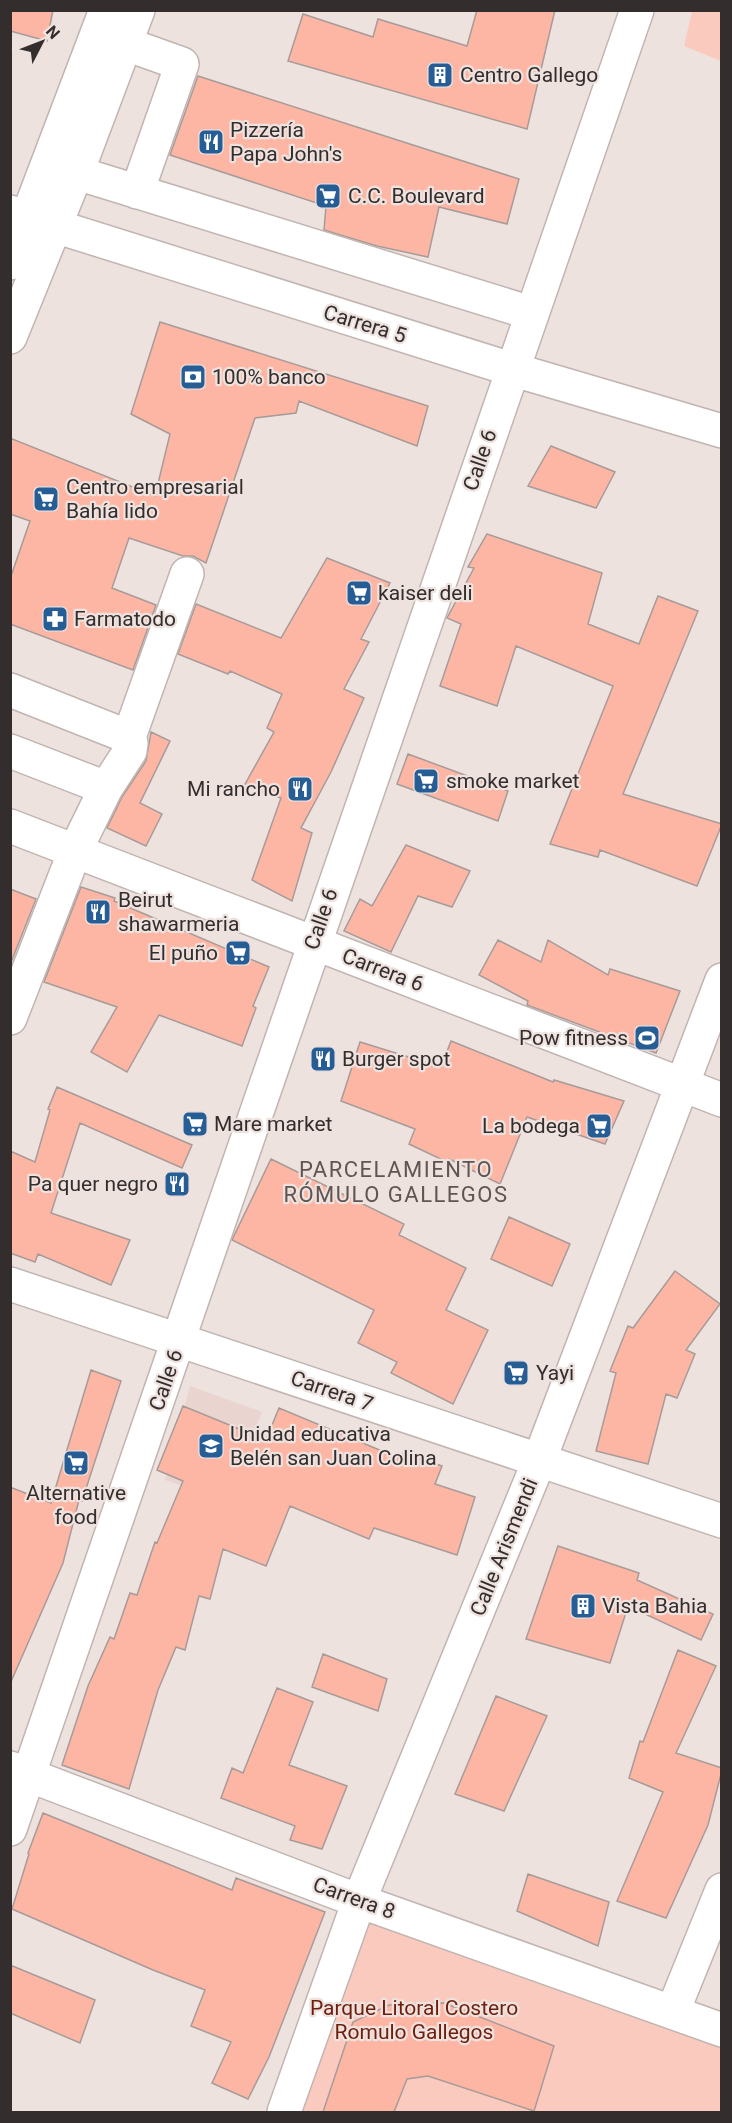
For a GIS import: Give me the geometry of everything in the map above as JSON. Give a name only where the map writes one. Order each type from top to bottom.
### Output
[{"type":"street","points":[[10,262],[31,219],[106,10]]},
{"type":"street","points":[[10,337],[31,219],[77,173],[138,10]]},
{"type":"street","name":"Calle 6","points":[[10,1829],[20,1771],[179,1340],[313,943],[637,10]]},
{"type":"street","points":[[126,44],[182,64],[137,192]]},
{"type":"street","points":[[77,173],[531,312]]},
{"type":"street","name":"Carrera 5","points":[[31,219],[511,369],[722,432]]},
{"type":"street","points":[[10,1018],[75,851],[106,788],[130,751],[129,737],[187,574]]},
{"type":"street","points":[[10,690],[129,737]]},
{"type":"street","points":[[10,751],[106,788]]},
{"type":"street","name":"Carrera 6","points":[[10,826],[722,1100]]},
{"type":"street","name":"Calle Arismendi","points":[[284,2112],[359,1901],[539,1461],[722,980]]},
{"type":"street","name":"Carrera 7","points":[[10,1284],[722,1521]]},
{"type":"street","name":"Carrera 8","points":[[20,1771],[359,1901],[704,2028]]},
{"type":"street","points":[[704,2028],[722,1890]]},
{"type":"shaded area","name":"Unidad educativa Belén san Juan Colina","points":[[190,1386],[262,1412],[225,1500],[165,1480]]},
{"type":"green space","points":[[692,11],[721,11],[721,61],[684,46]]},
{"type":"green space","name":"Parque Litoral Costero Romulo Gallegos","points":[[359,1901],[700,2023],[721,2047],[721,2112],[281,2112]]},
{"type":"building","points":[[10,10],[53,10],[47,41],[10,31]]},
{"type":"building","name":"Centro Gallego","points":[[477,10],[555,10],[527,129],[288,61],[303,14],[373,37],[378,19],[467,46]]},
{"type":"building","points":[[198,76],[519,179],[507,224],[439,207],[428,257],[377,246],[324,230],[326,206],[170,155]]},
{"type":"building","points":[[160,322],[428,406],[417,446],[299,401],[296,413],[255,418],[206,563],[193,556],[183,556],[129,538],[112,588],[156,605],[133,670],[10,624],[10,579],[30,521],[10,514],[10,438],[155,496],[170,434],[131,414]]},
{"type":"building","points":[[551,446],[615,472],[596,508],[528,486]]},
{"type":"building","points":[[487,534],[602,573],[588,624],[639,644],[658,596],[698,611],[623,794],[722,824],[697,886],[600,850],[598,857],[550,844],[613,686],[516,646],[497,706],[440,686],[461,624],[447,618],[474,568],[468,567]]},
{"type":"building","points":[[327,558],[390,583],[361,639],[369,642],[344,689],[364,698],[331,772],[301,828],[312,833],[292,901],[252,880],[281,798],[244,786],[274,732],[267,728],[282,694],[230,671],[228,674],[178,654],[196,604],[281,638]]},
{"type":"building","points":[[151,732],[170,741],[140,803],[162,814],[146,846],[107,828],[122,797],[146,761]]},
{"type":"building","points":[[408,754],[508,791],[498,821],[397,784]]},
{"type":"building","points":[[406,845],[470,871],[452,907],[418,896],[391,952],[344,931],[360,899],[372,906]]},
{"type":"building","points":[[81,887],[115,898],[114,901],[269,967],[253,1006],[256,1008],[242,1046],[159,1015],[127,1072],[91,1052],[117,1007],[44,982]]},
{"type":"building","points":[[10,889],[36,899],[10,965]]},
{"type":"building","points":[[498,940],[541,962],[548,940],[608,975],[610,969],[680,991],[656,1053],[527,1005],[528,1001],[479,975]]},
{"type":"building","points":[[451,1041],[553,1082],[554,1080],[624,1101],[605,1144],[527,1117],[500,1184],[449,1159],[447,1162],[409,1144],[415,1129],[341,1101],[360,1042],[441,1067]]},
{"type":"building","points":[[57,1087],[192,1145],[182,1168],[80,1123],[51,1213],[130,1240],[111,1285],[38,1254],[35,1262],[10,1253],[10,1151],[35,1162],[50,1110],[48,1109]]},
{"type":"building","points":[[271,1159],[404,1224],[399,1235],[466,1268],[446,1310],[488,1330],[453,1404],[391,1373],[397,1362],[358,1343],[374,1310],[232,1240]]},
{"type":"building","points":[[509,1217],[570,1244],[552,1286],[491,1259]]},
{"type":"building","points":[[675,1271],[720,1304],[686,1350],[695,1354],[677,1398],[666,1394],[648,1464],[596,1451],[616,1373],[610,1371],[628,1326],[633,1328]]},
{"type":"building","points":[[91,1370],[121,1381],[82,1501],[79,1500],[63,1563],[10,1684],[10,1487],[51,1503]]},
{"type":"building","points":[[183,1406],[266,1440],[279,1408],[401,1459],[403,1453],[442,1466],[435,1484],[475,1497],[457,1555],[374,1528],[369,1539],[290,1506],[266,1566],[223,1549],[210,1599],[199,1596],[185,1650],[176,1647],[158,1690],[129,1789],[62,1765],[88,1686],[110,1637],[114,1639],[130,1593],[137,1595],[155,1542],[157,1543],[183,1481],[157,1470]]},
{"type":"building","name":"Vista Bahia","points":[[558,1546],[639,1573],[637,1580],[713,1614],[701,1640],[628,1606],[610,1663],[526,1639]]},
{"type":"building","points":[[678,1650],[716,1666],[676,1753],[722,1768],[722,1770],[708,1825],[666,1918],[617,1901],[663,1792],[629,1778],[640,1741],[643,1742]]},
{"type":"building","points":[[323,1654],[387,1679],[378,1711],[312,1687]]},
{"type":"building","points":[[277,1688],[313,1702],[289,1765],[347,1786],[322,1849],[290,1840],[295,1826],[221,1798],[232,1768],[243,1773]]},
{"type":"building","points":[[496,1696],[547,1716],[504,1811],[455,1794]]},
{"type":"building","points":[[43,1813],[232,1890],[236,1878],[325,1912],[269,2057],[248,2099],[212,2083],[231,2042],[191,2026],[205,1990],[12,1909],[28,1853]]},
{"type":"building","points":[[528,1874],[609,1902],[598,1946],[517,1911]]},
{"type":"building","points":[[10,1965],[95,2000],[80,2043],[10,2013]]},
{"type":"building","points":[[444,2003],[554,2046],[534,2111],[428,2076],[407,2079],[394,2112],[323,2112],[353,2022],[389,2005]]},
{"type":"place","name":"Centro Gallego","points":[[440,75]]},
{"type":"place","name":"Pizzería Papa John's","points":[[211,142]]},
{"type":"place","name":"C.C. Boulevard","points":[[328,196]]},
{"type":"place","name":"100% banco","points":[[193,377]]},
{"type":"place","name":"Centro empresarial Bahía lido","points":[[46,499]]},
{"type":"place","name":"kaiser deli","points":[[359,593]]},
{"type":"place","name":"Farmatodo","points":[[55,619]]},
{"type":"place","name":"smoke market","points":[[426,781]]},
{"type":"place","name":"Mi rancho","points":[[300,789]]},
{"type":"place","name":"Beirut shawarmeria","points":[[98,912]]},
{"type":"place","name":"El puño","points":[[238,953]]},
{"type":"place","name":"Pow fitness","points":[[647,1038]]},
{"type":"place","name":"Burger spot","points":[[323,1059]]},
{"type":"place","name":"Mare market","points":[[195,1124]]},
{"type":"place","name":"La bodega","points":[[599,1126]]},
{"type":"place","name":"Pa quer negro","points":[[177,1184]]},
{"type":"place","name":"Yayi","points":[[516,1373]]},
{"type":"place","name":"Unidad educativa Belén san Juan Colina","points":[[211,1446]]},
{"type":"place","name":"Alternative food","points":[[76,1463]]},
{"type":"place","name":"Vista Bahia","points":[[583,1606]]},
{"type":"district","name":"PARCELAMIENTO RÓMULO GALLEGOS","points":[[396,1182]]}]
